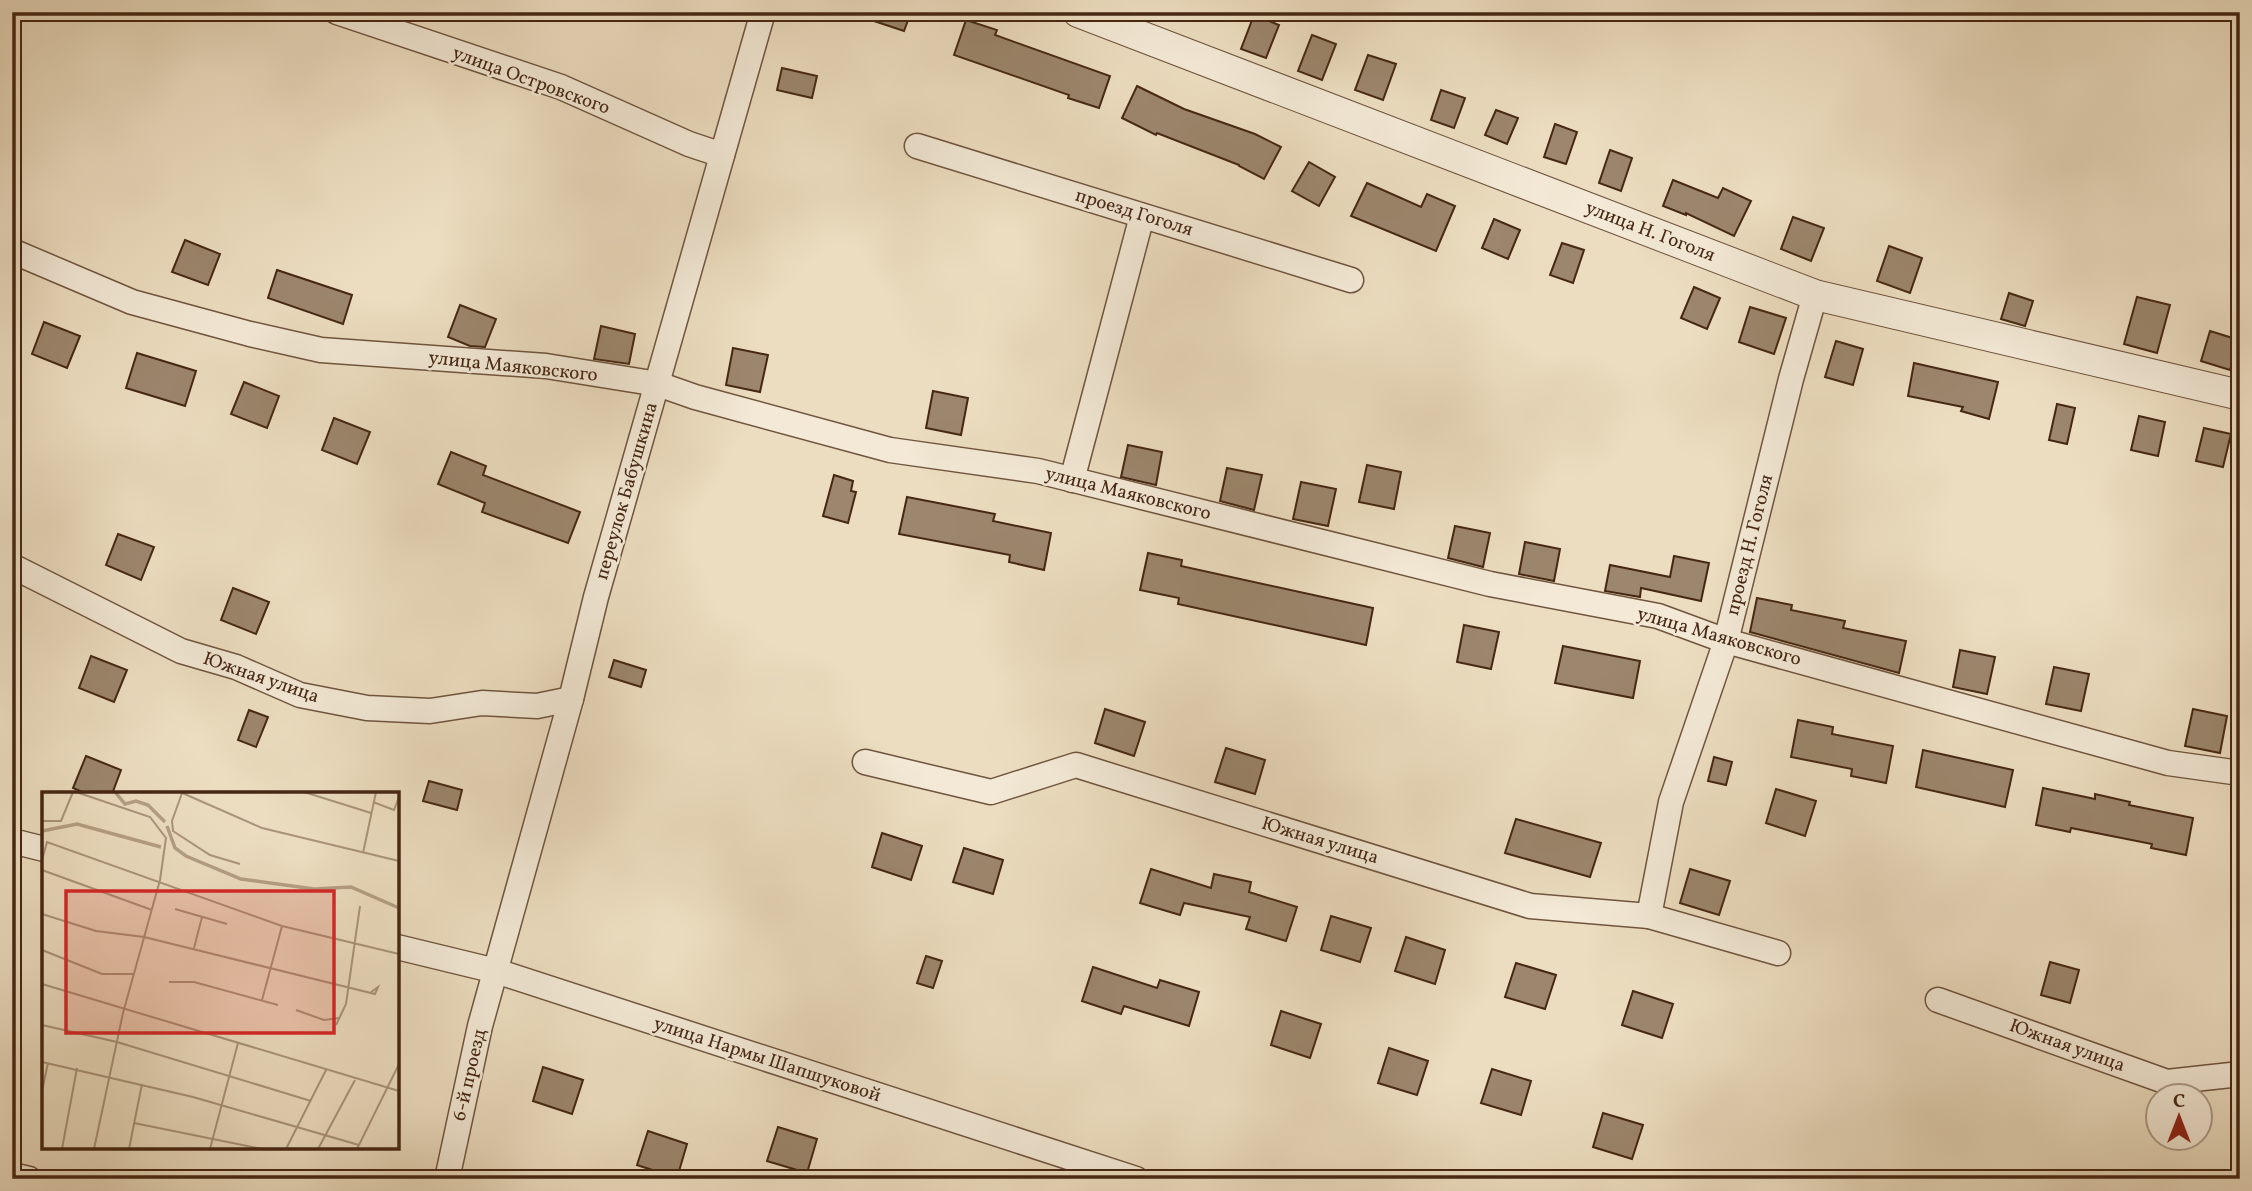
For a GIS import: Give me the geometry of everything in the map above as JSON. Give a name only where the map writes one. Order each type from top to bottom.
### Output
[{"type":"street","name":"улица Островского","points":[[337,12],[561,87],[689,144],[722,155]]},
{"type":"street","name":"переулок Бабушкина","points":[[496,971],[571,699],[596,597],[763,12]]},
{"type":"street","name":"улица Н. Гоголя","points":[[1078,12],[1815,295],[2240,395]]},
{"type":"street","name":"проезд Гоголя","points":[[917,146],[1351,280]]},
{"type":"street","points":[[1072,480],[1142,216]]},
{"type":"street","name":"улица Маяковского","points":[[12,251],[132,302],[250,334],[321,350],[546,366],[658,384],[695,397],[890,450],[1038,471],[1490,584],[1658,616],[1726,641],[2168,763],[2240,773]]},
{"type":"street","name":"проезд Н. Гоголя","points":[[1649,916],[1671,802],[1726,641],[1791,379],[1815,295]]},
{"type":"street","name":"Южная улица","points":[[12,566],[181,651],[236,667],[300,695],[367,708],[430,711],[482,703],[537,706],[571,699]]},
{"type":"street","name":"Южная улица","points":[[865,762],[991,792],[1076,765],[1530,906],[1649,916],[1778,953]]},
{"type":"street","points":[[12,841],[42,848]]},
{"type":"street","name":"улица Нармы Шапшуковой","points":[[399,947],[496,971],[1136,1179]]},
{"type":"street","name":"6-й проезд","points":[[447,1179],[480,1026],[496,971]]},
{"type":"street","name":"Южная улица","points":[[1938,1000],[2167,1082],[2240,1074]]},
{"type":"street","points":[[12,1175],[29,1179]]},
{"type":"building","points":[[857,12],[911,12],[904,31],[856,15]]},
{"type":"building","points":[[1254,15],[1279,25],[1266,58],[1241,49]]},
{"type":"building","points":[[966,20],[997,30],[995,35],[1110,76],[1099,108],[954,55]]},
{"type":"building","points":[[1312,35],[1336,44],[1322,80],[1298,71]]},
{"type":"building","points":[[1368,55],[1396,64],[1383,100],[1355,90]]},
{"type":"building","points":[[782,68],[817,76],[812,98],[777,90]]},
{"type":"building","points":[[1137,86],[1184,109],[1255,134],[1281,147],[1264,179],[1239,165],[1157,133],[1156,135],[1122,118]]},
{"type":"building","points":[[1441,90],[1465,98],[1454,128],[1431,120]]},
{"type":"building","points":[[1496,110],[1518,118],[1507,144],[1485,135]]},
{"type":"building","points":[[1555,124],[1577,132],[1566,164],[1544,157]]},
{"type":"building","points":[[1610,150],[1632,158],[1621,191],[1599,183]]},
{"type":"building","points":[[1309,162],[1335,177],[1319,206],[1292,191]]},
{"type":"building","points":[[1673,180],[1718,198],[1723,188],[1751,201],[1734,236],[1686,213],[1663,206]]},
{"type":"building","points":[[1367,183],[1421,207],[1427,194],[1455,206],[1436,251],[1351,216]]},
{"type":"building","points":[[1793,217],[1824,228],[1811,261],[1781,249]]},
{"type":"building","points":[[1494,219],[1520,230],[1508,259],[1482,248]]},
{"type":"building","points":[[185,240],[220,254],[208,285],[172,272]]},
{"type":"building","points":[[1562,243],[1584,250],[1573,283],[1550,275]]},
{"type":"building","points":[[1889,246],[1922,258],[1910,293],[1877,281]]},
{"type":"building","points":[[277,270],[352,295],[343,324],[268,298]]},
{"type":"building","points":[[1694,287],[1720,298],[1707,329],[1681,318]]},
{"type":"building","points":[[2009,293],[2033,301],[2025,326],[2001,319]]},
{"type":"building","points":[[2137,297],[2170,305],[2157,353],[2124,344]]},
{"type":"building","points":[[460,305],[496,319],[485,347],[470,346],[448,337]]},
{"type":"building","points":[[1750,307],[1786,318],[1774,354],[1739,342]]},
{"type":"building","points":[[44,322],[80,336],[67,368],[32,354]]},
{"type":"building","points":[[601,326],[635,334],[629,364],[594,359]]},
{"type":"building","points":[[2210,331],[2239,340],[2230,370],[2201,361]]},
{"type":"building","points":[[1836,341],[1863,349],[1853,385],[1825,377]]},
{"type":"building","points":[[733,348],[768,355],[760,392],[726,385]]},
{"type":"building","points":[[137,353],[196,371],[185,406],[126,388]]},
{"type":"building","points":[[1914,363],[1998,382],[1989,419],[1961,411],[1963,407],[1908,396]]},
{"type":"building","points":[[244,382],[279,396],[267,428],[231,414]]},
{"type":"building","points":[[933,391],[968,398],[961,435],[926,428]]},
{"type":"building","points":[[2057,404],[2075,408],[2067,444],[2049,440]]},
{"type":"building","points":[[2139,416],[2165,422],[2158,456],[2131,450]]},
{"type":"building","points":[[334,418],[370,432],[357,464],[322,450]]},
{"type":"building","points":[[2204,428],[2231,434],[2223,467],[2196,461]]},
{"type":"building","points":[[1128,445],[1162,452],[1156,485],[1121,477]]},
{"type":"building","points":[[451,452],[486,466],[483,475],[580,512],[568,543],[482,512],[485,503],[438,484]]},
{"type":"building","points":[[1367,465],[1401,472],[1394,509],[1359,502]]},
{"type":"building","points":[[1227,468],[1262,475],[1254,510],[1220,501]]},
{"type":"building","points":[[834,475],[853,481],[851,491],[856,492],[848,523],[823,516]]},
{"type":"building","points":[[1301,482],[1336,489],[1328,526],[1293,519]]},
{"type":"building","points":[[907,497],[995,514],[993,521],[1051,533],[1044,570],[1009,562],[1010,555],[899,534]]},
{"type":"building","points":[[1455,526],[1490,533],[1483,567],[1448,558]]},
{"type":"building","points":[[118,534],[154,547],[141,580],[106,565]]},
{"type":"building","points":[[1525,542],[1560,549],[1554,581],[1519,574]]},
{"type":"building","points":[[1148,553],[1182,560],[1181,566],[1373,608],[1366,645],[1178,604],[1179,598],[1140,590]]},
{"type":"building","points":[[1674,556],[1709,563],[1701,601],[1641,588],[1640,597],[1605,591],[1610,565],[1670,577]]},
{"type":"building","points":[[233,588],[269,602],[256,634],[221,620]]},
{"type":"building","points":[[1757,598],[1792,605],[1791,610],[1845,621],[1843,628],[1906,641],[1899,673],[1750,632]]},
{"type":"building","points":[[1464,625],[1499,632],[1491,669],[1457,662]]},
{"type":"building","points":[[1563,646],[1640,661],[1633,698],[1555,683]]},
{"type":"building","points":[[1960,650],[1995,657],[1987,694],[1953,687]]},
{"type":"building","points":[[91,656],[127,670],[114,702],[79,688]]},
{"type":"building","points":[[614,660],[646,670],[641,687],[609,677]]},
{"type":"building","points":[[2054,667],[2089,674],[2081,711],[2046,704]]},
{"type":"building","points":[[1105,709],[1145,722],[1134,756],[1095,743]]},
{"type":"building","points":[[2193,709],[2227,716],[2220,753],[2185,746]]},
{"type":"building","points":[[249,710],[268,717],[256,747],[238,740]]},
{"type":"building","points":[[1798,720],[1833,727],[1832,734],[1893,746],[1886,783],[1851,776],[1852,769],[1791,757]]},
{"type":"building","points":[[1226,748],[1265,760],[1255,794],[1215,782]]},
{"type":"building","points":[[1923,750],[2013,770],[2005,807],[1916,787]]},
{"type":"building","points":[[86,756],[121,770],[113,792],[82,792],[73,788]]},
{"type":"building","points":[[1714,757],[1732,762],[1726,785],[1708,781]]},
{"type":"building","points":[[429,781],[462,790],[457,810],[423,801]]},
{"type":"building","points":[[2043,788],[2095,799],[2095,794],[2130,802],[2129,805],[2193,818],[2186,855],[2151,848],[2152,844],[2071,828],[2070,832],[2036,825]]},
{"type":"building","points":[[1776,789],[1816,801],[1805,836],[1766,823]]},
{"type":"building","points":[[1516,819],[1601,843],[1590,877],[1505,853]]},
{"type":"building","points":[[882,833],[922,846],[911,880],[872,867]]},
{"type":"building","points":[[964,848],[1003,860],[993,894],[953,882]]},
{"type":"building","points":[[1151,869],[1211,888],[1214,874],[1251,882],[1249,892],[1297,907],[1286,941],[1246,929],[1250,917],[1184,903],[1180,915],[1140,903]]},
{"type":"building","points":[[1690,869],[1730,881],[1719,915],[1680,903]]},
{"type":"building","points":[[1331,916],[1371,928],[1360,962],[1321,950]]},
{"type":"building","points":[[1406,937],[1445,950],[1435,984],[1395,971]]},
{"type":"building","points":[[926,956],[942,961],[933,988],[917,983]]},
{"type":"building","points":[[2050,962],[2079,970],[2070,1003],[2041,995]]},
{"type":"building","points":[[1516,963],[1556,975],[1545,1009],[1505,997]]},
{"type":"building","points":[[1093,967],[1157,988],[1160,980],[1199,992],[1189,1026],[1124,1006],[1121,1014],[1082,1001]]},
{"type":"building","points":[[1633,991],[1673,1004],[1662,1038],[1622,1025]]},
{"type":"building","points":[[1281,1011],[1321,1024],[1310,1058],[1271,1045]]},
{"type":"building","points":[[1389,1048],[1428,1061],[1417,1095],[1378,1083]]},
{"type":"building","points":[[543,1067],[583,1080],[572,1114],[533,1101]]},
{"type":"building","points":[[1492,1069],[1531,1081],[1521,1115],[1481,1103]]},
{"type":"building","points":[[1603,1113],[1643,1125],[1632,1159],[1593,1147]]},
{"type":"building","points":[[778,1127],[817,1139],[807,1173],[767,1161]]},
{"type":"building","points":[[648,1131],[687,1144],[677,1178],[637,1165]]}]
